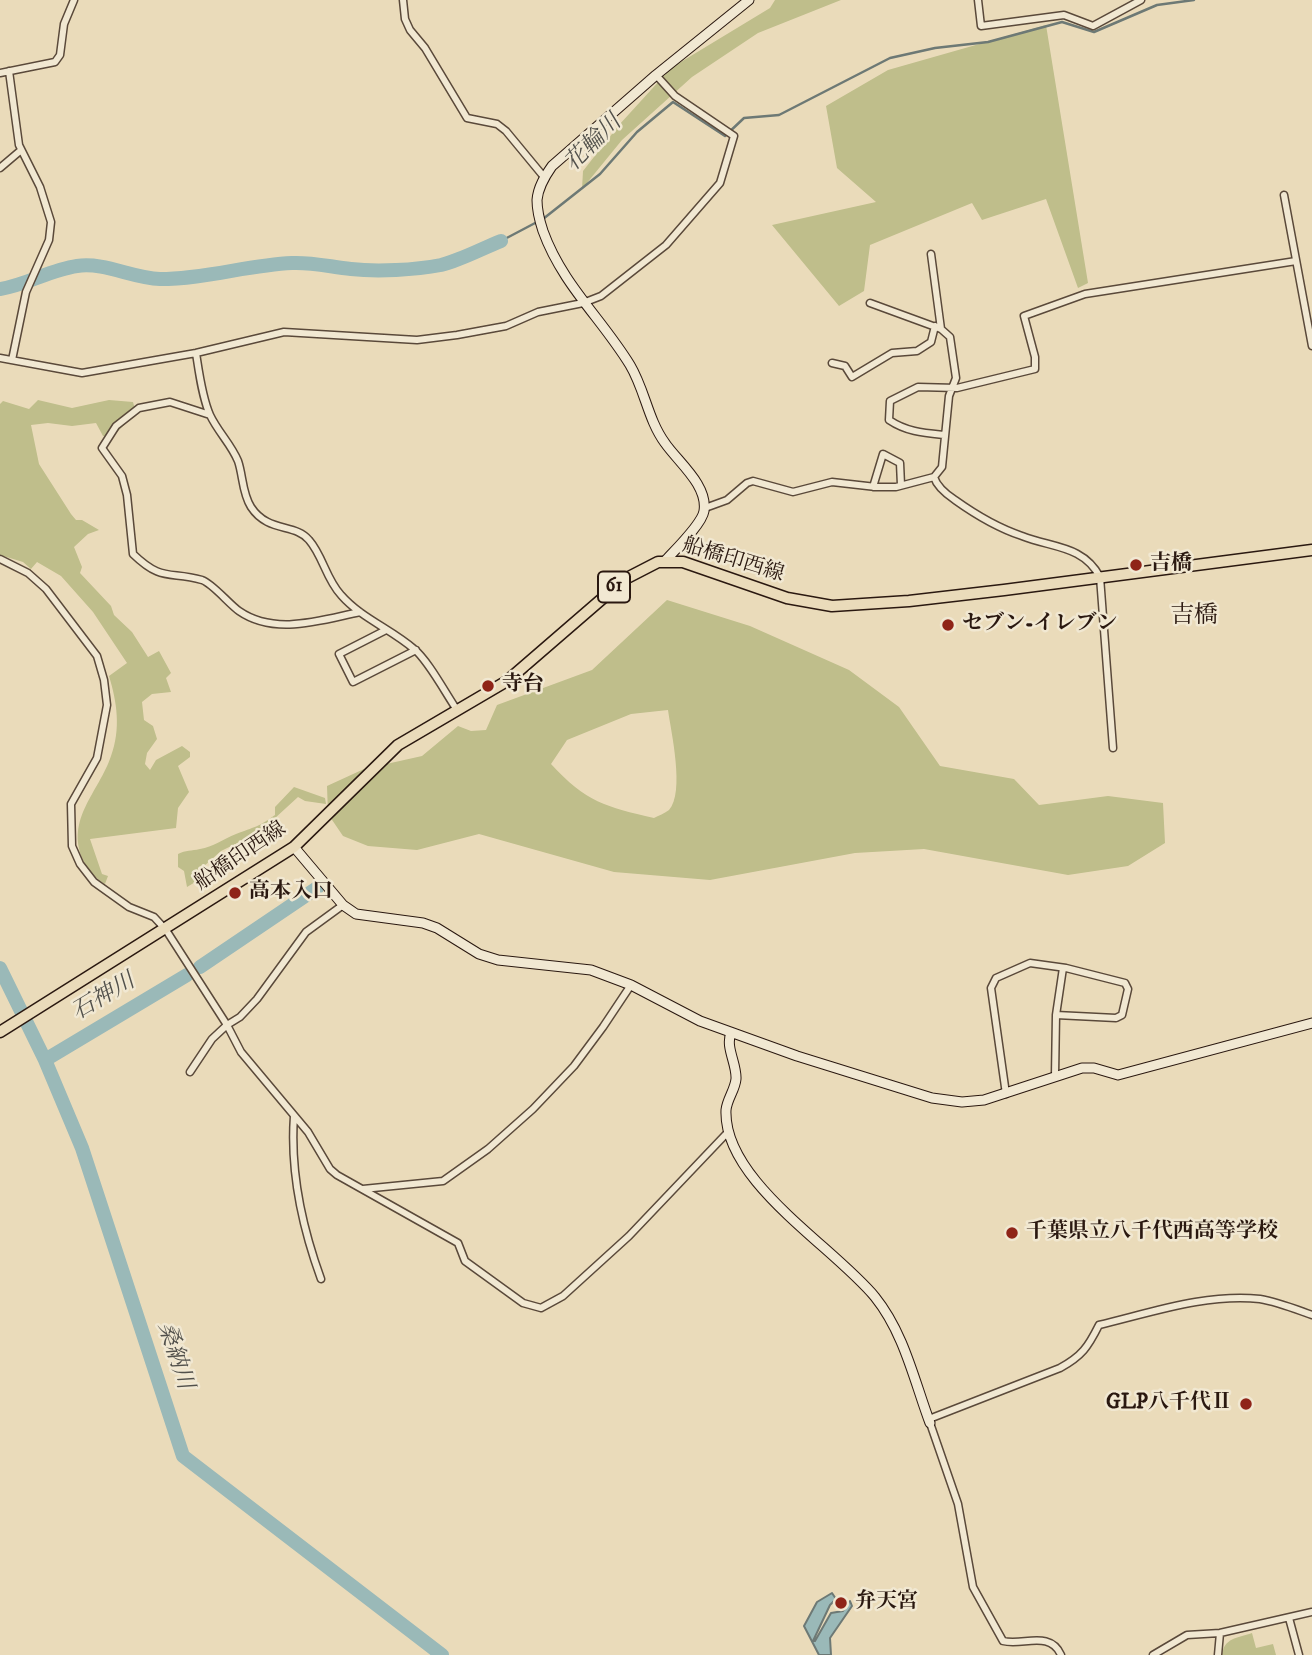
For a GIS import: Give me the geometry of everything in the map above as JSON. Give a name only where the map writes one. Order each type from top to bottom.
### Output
[{"type":"main road","name":"船橋印西線","points":[[0,1032],[294,847],[398,745],[493,690],[522,670],[625,579],[639,570],[665,561],[683,562],[787,598],[832,606],[908,601],[1312,550]]},
{"type":"street","points":[[0,73],[55,62],[60,55],[64,24],[74,0]]},
{"type":"street","points":[[403,0],[405,19],[410,30],[425,48],[467,118],[497,124],[544,177]]},
{"type":"street","points":[[665,561],[699,522],[705,508],[696,484],[663,442],[651,419],[636,375],[564,276],[541,224],[537,201],[544,177],[552,166],[656,75],[749,0]]},
{"type":"street","points":[[978,0],[981,26],[1063,15],[1093,26],[1141,0]]},
{"type":"street","points":[[9,71],[20,152],[40,187],[51,222],[49,240],[26,292],[12,360]]},
{"type":"street","points":[[0,359],[82,373],[196,353],[284,332],[417,340],[506,326],[538,312],[583,303],[601,296],[666,246],[720,183],[734,136],[675,96],[656,75]]},
{"type":"street","points":[[0,168],[20,152]]},
{"type":"street","points":[[1284,195],[1310,319],[1312,346]]},
{"type":"street","points":[[832,363],[845,366],[852,377],[892,353],[916,351],[931,342],[938,327],[931,254]]},
{"type":"street","points":[[945,435],[912,432],[889,420],[890,401],[918,387],[952,388],[1035,369],[1035,357],[1024,316],[1085,295],[1296,261]]},
{"type":"street","points":[[705,508],[727,500],[753,481],[793,492],[832,482],[873,487],[901,485],[934,477],[942,467],[949,396],[956,378],[950,337],[938,327],[870,303]]},
{"type":"street","points":[[196,353],[210,415],[232,447],[250,506],[263,520],[277,528],[299,532],[310,541],[327,577],[341,596],[416,650],[457,710]]},
{"type":"street","points":[[210,415],[170,402],[139,408],[116,426],[107,437],[102,448],[122,476],[127,495],[133,554],[152,570],[164,575],[204,580],[234,607],[258,621],[287,625],[360,612]]},
{"type":"street","points":[[873,487],[883,454],[900,463],[901,485]]},
{"type":"street","points":[[934,477],[946,494],[967,508],[1020,536],[1073,551],[1093,564],[1100,577],[1113,748]]},
{"type":"street","points":[[0,559],[28,573],[46,589],[97,656],[104,680],[107,705],[97,758],[71,804],[72,846],[76,855],[94,882],[130,907],[154,917],[166,930],[227,1025],[241,1052],[314,1142],[330,1169],[457,1243],[465,1261],[523,1303],[541,1308],[562,1296],[629,1236],[728,1132]]},
{"type":"street","points":[[386,630],[339,654],[353,682],[416,650]]},
{"type":"street","points":[[294,847],[343,905],[356,914],[423,923],[437,928],[479,954],[498,960],[591,970],[631,985],[677,1010],[731,1033],[932,1098],[962,1102],[984,1100],[1082,1068],[1094,1068],[1118,1075],[1312,1023]]},
{"type":"street","points":[[190,1072],[212,1039],[240,1017],[257,999],[306,932],[343,905]]},
{"type":"street","points":[[1006,1094],[991,988],[996,978],[1030,963],[1125,983],[1128,989],[1122,1016],[1115,1018],[1056,1015]]},
{"type":"street","points":[[1055,1076],[1056,1015],[1063,968]]},
{"type":"street","points":[[361,1189],[443,1181],[488,1149],[533,1109],[574,1066],[631,985]]},
{"type":"street","points":[[731,1033],[728,1039],[736,1083],[726,1109],[728,1132],[741,1163],[773,1200],[874,1296],[891,1320],[899,1335],[958,1504],[973,1587],[1003,1641],[1010,1643],[1043,1640],[1058,1648],[1061,1655]]},
{"type":"street","points":[[294,1116],[294,1167],[305,1226],[321,1279]]},
{"type":"street","points":[[930,1421],[1060,1368],[1079,1357],[1099,1325],[1195,1303],[1242,1298],[1275,1302],[1312,1315]]},
{"type":"street","points":[[1153,1655],[1187,1635],[1220,1633],[1312,1612]]},
{"type":"street","points":[[1289,1619],[1298,1655]]},
{"type":"street","points":[[1217,1655],[1220,1633]]},
{"type":"shaded area","points":[[775,0],[841,0],[758,33],[692,77],[622,140],[582,189],[583,171],[619,125],[671,68],[770,8]]},
{"type":"shaded area","points":[[1046,25],[1088,283],[1078,288],[1046,199],[982,220],[972,203],[870,245],[864,291],[839,306],[772,225],[876,202],[837,168],[826,106],[888,70]]},
{"type":"shaded area","points":[[38,400],[72,408],[109,400],[133,402],[136,413],[113,436],[103,436],[96,423],[72,426],[48,423],[31,425],[39,464],[71,514],[76,520],[82,520],[99,530],[88,534],[74,547],[82,567],[80,573],[111,606],[114,615],[132,632],[148,657],[159,651],[171,673],[166,678],[171,692],[152,694],[142,702],[144,720],[153,726],[157,739],[147,753],[145,764],[150,770],[156,760],[182,746],[190,752],[190,757],[178,766],[189,792],[178,808],[176,828],[90,839],[102,874],[108,876],[105,884],[92,874],[85,864],[78,832],[86,806],[106,769],[116,736],[117,716],[109,676],[127,663],[93,612],[61,576],[37,562],[31,569],[23,562],[0,555],[0,404],[3,401],[29,409]]},
{"type":"shaded area","points":[[667,600],[750,626],[849,670],[899,707],[940,766],[1014,779],[1039,805],[1108,796],[1163,803],[1165,843],[1128,866],[1068,875],[924,849],[855,853],[710,880],[614,872],[479,834],[417,850],[368,846],[343,836],[328,814],[327,786],[364,769],[422,756],[458,726],[471,731],[486,730],[497,705],[592,670]],"holes":[[[668,710],[676,762],[676,790],[669,810],[654,818],[610,806],[586,795],[551,764],[567,740],[631,714]]]},
{"type":"shaded area","points":[[294,787],[325,798],[326,804],[305,801],[298,797],[274,819],[275,826],[261,836],[256,834],[221,851],[203,867],[202,878],[187,887],[184,871],[178,867],[178,854],[209,847],[265,822],[275,815],[275,807]]},
{"type":"shaded area","points":[[1252,1633],[1256,1648],[1273,1644],[1276,1655],[1222,1655],[1228,1642]]},
{"type":"water","points":[[832,1593],[836,1599],[830,1605],[813,1641],[831,1613],[843,1611],[850,1601],[852,1606],[830,1638],[831,1655],[819,1655],[804,1626],[817,1602]]},
{"type":"waterway","name":"花輪川","points":[[543,219],[600,174],[637,132],[673,102],[725,136],[744,118],[779,115],[890,58],[935,48],[988,42],[1062,22],[1094,32],[1157,5],[1194,0]]},
{"type":"waterway","name":"花輪川","points":[[501,241],[537,222]]},
{"type":"waterway","name":"花輪川","points":[[0,289],[67,268],[87,265],[160,279],[292,263],[372,270],[420,268],[448,263],[501,241]]},
{"type":"waterway","name":"石神川","points":[[200,967],[317,888]]},
{"type":"waterway","name":"桑納川","points":[[0,968],[45,1060],[82,1148],[183,1456],[442,1655]]},
{"type":"waterway","name":"石神川","points":[[45,1060],[187,975]]},
{"type":"place","name":"吉橋","points":[[1136,565]]},
{"type":"place","name":"セブン-イレブン","points":[[948,625]]},
{"type":"place","name":"寺台","points":[[488,686]]},
{"type":"place","name":"高本入口","points":[[235,893]]},
{"type":"place","name":"千葉県立八千代西高等学校","points":[[1012,1233]]},
{"type":"place","name":"GLP八千代Ⅱ","points":[[1246,1404]]},
{"type":"place","name":"弁天宮","points":[[841,1603]]},
{"type":"district","name":"吉橋","points":[[1194,617]]}]
